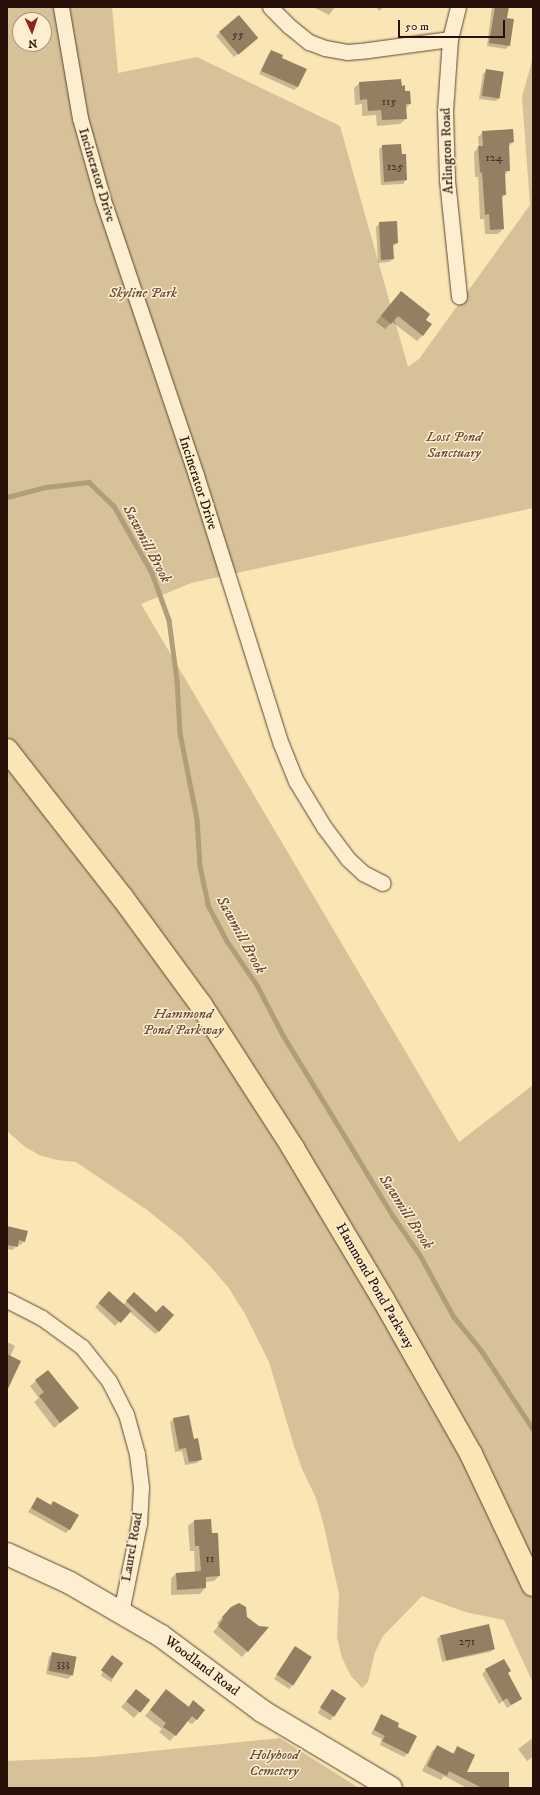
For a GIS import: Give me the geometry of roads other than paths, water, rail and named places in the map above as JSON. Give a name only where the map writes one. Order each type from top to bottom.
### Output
[{"type":"main road","name":"Hammond Pond Parkway","points":[[7,750],[122,897],[201,1005],[293,1148],[383,1299],[471,1454],[533,1585]]},
{"type":"street","name":"Incinerator Drive","points":[[61,7],[80,118],[104,200],[196,475],[281,744],[296,781],[324,827],[348,859],[363,873],[382,883]]},
{"type":"street","points":[[270,7],[289,26],[309,42],[347,52],[450,39]]},
{"type":"street","name":"Arlington Road","points":[[458,7],[450,39],[445,111],[447,180],[458,296]]},
{"type":"street","name":"Laurel Road","points":[[7,1300],[42,1318],[82,1347],[109,1381],[126,1414],[137,1454],[141,1487],[139,1522],[121,1612]]},
{"type":"street","name":"Woodland Road","points":[[7,1554],[70,1583],[161,1636],[262,1711],[391,1788]]},
{"type":"waterway","name":"Sawmill Brook","points":[[7,497],[46,487],[89,482],[114,506],[152,573],[169,620],[177,680],[180,733],[197,819],[200,866],[208,905],[227,941],[257,985],[283,1035],[393,1216],[420,1255],[454,1317],[481,1350],[533,1429]]},
{"type":"park label","name":"Skyline Park","points":[[143,293]]},
{"type":"park label","name":"Lost Pond Sanctuary","points":[[454,446]]},
{"type":"park label","name":"Holyhood Cemetery","points":[[274,1764]]}]
